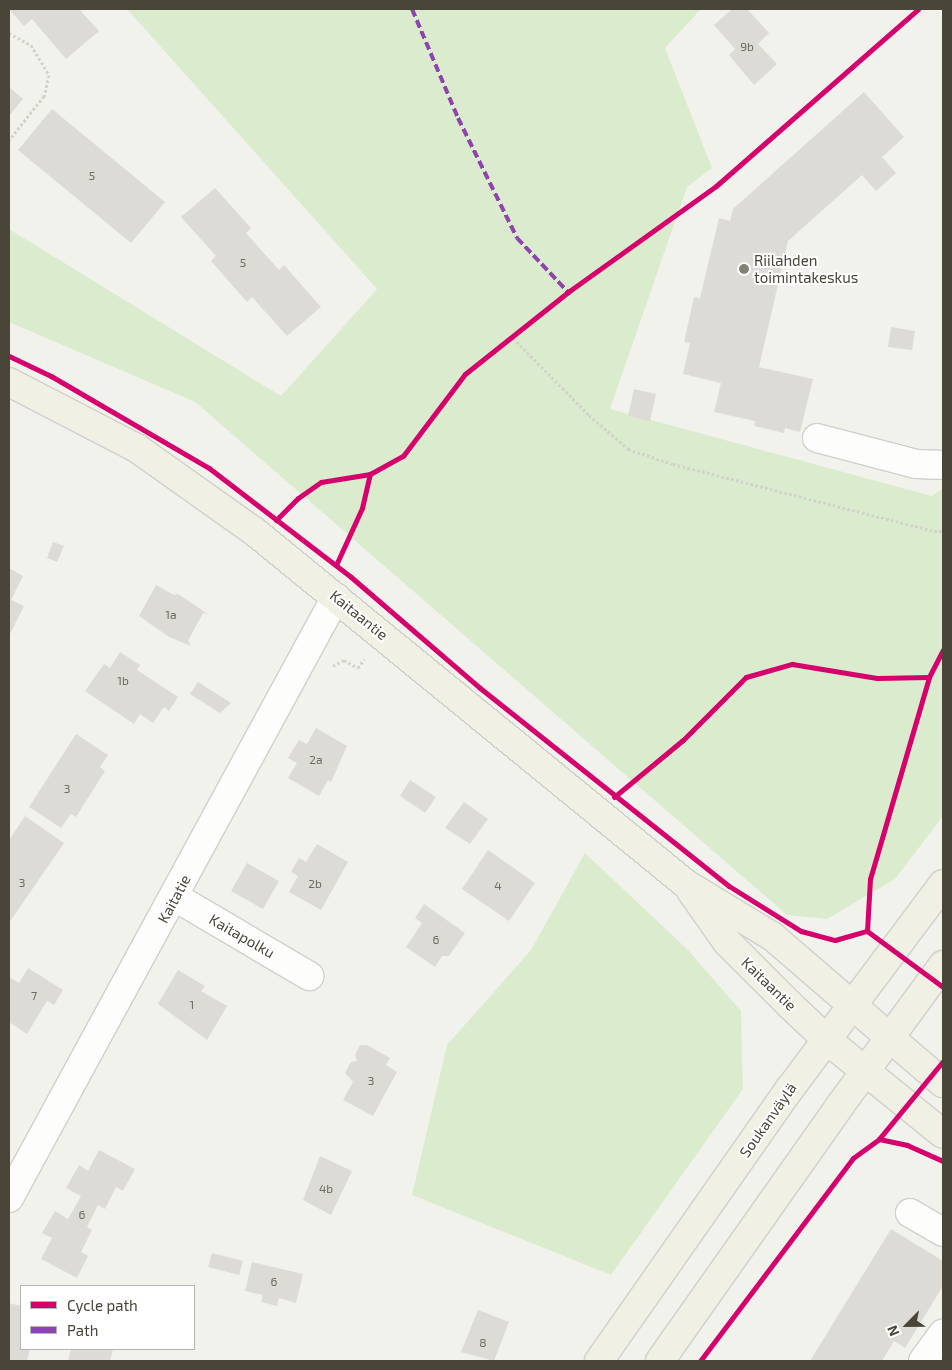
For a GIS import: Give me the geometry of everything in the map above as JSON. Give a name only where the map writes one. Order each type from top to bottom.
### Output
[{"type":"main road","name":"Kaitaantie","points":[[9,382],[138,449],[256,532],[384,634],[582,802],[686,884],[774,937],[855,1004],[943,1083]]},
{"type":"main road","name":"Kaitaantie","points":[[686,884],[727,942],[827,1040],[943,1134]]},
{"type":"main road","name":"Soukanväylä","points":[[599,1361],[827,1040],[943,884]]},
{"type":"main road","points":[[660,1361],[943,966]]},
{"type":"street","points":[[817,438],[916,464],[943,465]]},
{"type":"street","name":"Kaitatie","points":[[9,1198],[175,897],[336,597]]},
{"type":"street","name":"Kaitapolku","points":[[175,897],[309,976]]},
{"type":"street","points":[[910,1213],[943,1232]]},
{"type":"street","points":[[923,1361],[943,1333]]},
{"type":"path","points":[[9,33],[31,45],[42,59],[49,75],[44,96],[9,140]]},
{"type":"path","points":[[505,344],[515,336],[589,415],[628,449],[673,464],[934,531],[943,531]]},
{"type":"path","points":[[330,667],[344,660],[358,668],[384,634]]},
{"type":"green space","points":[[127,9],[701,9],[665,48],[712,168],[687,187],[610,409],[932,496],[943,488],[943,816],[895,879],[827,919],[787,915],[195,402],[9,322],[9,229],[281,396],[377,289]]},
{"type":"green space","points":[[585,853],[688,950],[741,1011],[743,1089],[611,1275],[412,1195],[447,1045],[531,950]]},
{"type":"building","points":[[9,9],[79,9],[99,31],[66,59],[32,19],[24,26]]},
{"type":"building","points":[[732,9],[747,9],[769,33],[758,44],[777,64],[754,85],[729,55],[735,49],[714,25]]},
{"type":"building","points":[[9,87],[23,99],[9,116]]},
{"type":"building","name":"Riilahden toimintakeskus","points":[[864,92],[904,137],[882,157],[896,173],[876,191],[862,175],[788,241],[759,367],[813,379],[800,432],[785,428],[784,433],[754,426],[755,421],[714,412],[721,383],[683,374],[690,343],[684,342],[694,297],[700,298],[719,218],[730,221],[733,209]]},
{"type":"building","points":[[52,109],[165,202],[131,243],[18,150]]},
{"type":"building","points":[[215,188],[251,228],[246,233],[279,270],[284,265],[321,307],[287,336],[252,297],[247,302],[211,261],[216,256],[181,217]]},
{"type":"building","points":[[891,327],[915,331],[912,350],[888,347]]},
{"type":"building","points":[[634,389],[656,394],[650,421],[628,416]]},
{"type":"building","points":[[53,542],[64,546],[57,562],[47,558]]},
{"type":"building","points":[[9,568],[23,576],[11,600],[24,606],[9,636]]},
{"type":"building","points":[[156,585],[174,595],[178,594],[208,614],[203,613],[188,641],[191,646],[169,637],[139,616]]},
{"type":"building","points":[[120,652],[140,665],[137,670],[178,697],[169,711],[164,707],[153,723],[140,714],[134,724],[85,691],[104,664],[110,668]]},
{"type":"building","points":[[198,682],[231,703],[220,713],[190,694]]},
{"type":"building","points":[[316,728],[347,746],[331,782],[328,780],[319,796],[288,778],[297,763],[288,758],[299,740],[307,744]]},
{"type":"building","points":[[76,734],[108,755],[100,767],[105,771],[76,817],[71,814],[61,828],[29,807]]},
{"type":"building","points":[[410,780],[436,797],[425,813],[400,796]]},
{"type":"building","points":[[464,802],[488,819],[470,844],[445,828]]},
{"type":"building","points":[[25,816],[64,843],[9,923],[9,840]]},
{"type":"building","points":[[317,844],[348,862],[321,910],[289,892],[298,876],[291,872],[299,858],[306,862]]},
{"type":"building","points":[[488,850],[535,883],[509,921],[462,889]]},
{"type":"building","points":[[247,863],[279,881],[263,909],[231,891]]},
{"type":"building","points":[[424,904],[465,933],[449,956],[442,956],[435,967],[406,947],[422,923],[415,918]]},
{"type":"building","points":[[28,968],[63,990],[54,1005],[47,1001],[27,1034],[9,1022],[9,977],[19,983]]},
{"type":"building","points":[[178,970],[205,986],[201,991],[227,1006],[207,1040],[158,1004]]},
{"type":"building","points":[[360,1045],[367,1045],[390,1058],[386,1065],[397,1072],[373,1116],[343,1100],[353,1082],[345,1073],[351,1062],[357,1061],[355,1055]]},
{"type":"building","points":[[99,1150],[135,1169],[123,1191],[116,1187],[105,1209],[98,1205],[87,1227],[92,1230],[81,1252],[88,1256],[77,1278],[41,1259],[52,1238],[42,1233],[55,1211],[68,1219],[81,1196],[66,1188],[79,1165],[88,1171]]},
{"type":"building","points":[[320,1156],[352,1171],[331,1215],[303,1200]]},
{"type":"building","points":[[891,1229],[943,1261],[943,1286],[905,1348],[894,1341],[882,1361],[810,1361]]},
{"type":"building","points":[[212,1253],[243,1261],[239,1275],[208,1267]]},
{"type":"building","points":[[252,1262],[303,1274],[296,1303],[279,1298],[277,1306],[261,1302],[263,1295],[245,1291]]},
{"type":"building","points":[[9,1303],[20,1306],[20,1350],[30,1350],[27,1361],[9,1361]]},
{"type":"building","points":[[478,1310],[509,1322],[494,1361],[461,1352]]},
{"type":"building","points":[[71,1350],[113,1350],[110,1361],[68,1361]]},
{"type":"marked path","points":[[412,9],[458,118],[517,238],[568,292]]},
{"type":"cycle path","points":[[276,520],[298,498],[321,482],[370,474],[403,456],[465,374],[568,292],[716,186],[918,9]]},
{"type":"cycle path","points":[[9,356],[51,376],[209,468],[351,577],[480,688],[729,886],[801,931],[835,940],[867,931]]},
{"type":"cycle path","points":[[336,565],[362,508],[370,474]]},
{"type":"cycle path","points":[[867,931],[870,879],[929,677],[943,650]]},
{"type":"cycle path","points":[[614,797],[683,740],[746,677],[792,664],[877,678],[929,677]]},
{"type":"cycle path","points":[[867,931],[943,987]]},
{"type":"cycle path","points":[[700,1361],[853,1158],[879,1139],[943,1061]]},
{"type":"cycle path","points":[[879,1139],[907,1145],[943,1161]]},
{"type":"place","name":"Riilahden toimintakeskus","points":[[744,269]]}]
